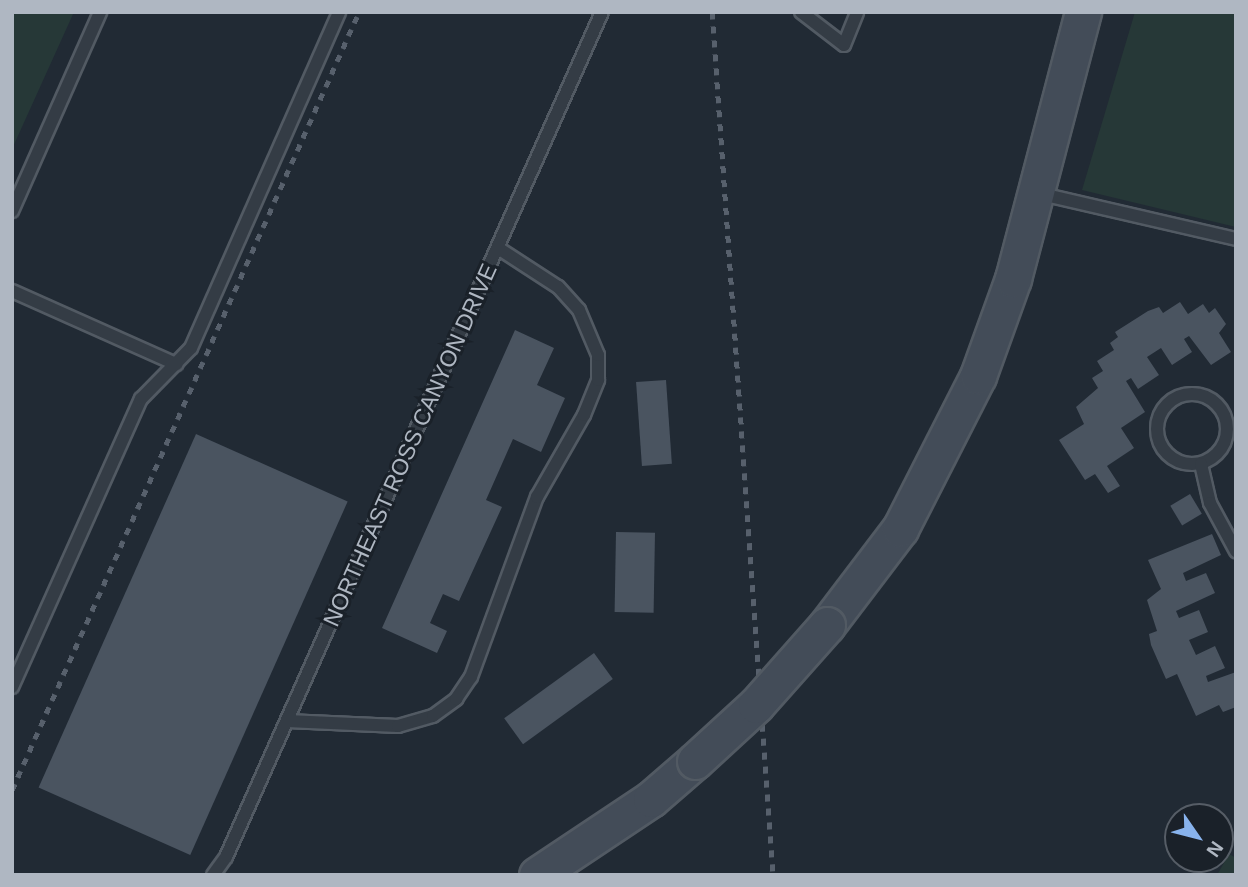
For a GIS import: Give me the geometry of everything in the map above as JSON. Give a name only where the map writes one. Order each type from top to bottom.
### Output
[{"type":"main road","points":[[537,875],[651,799],[756,705],[827,625],[900,529],[967,399],[1013,279],[1083,12]]},
{"type":"lane","points":[[12,211],[100,12]]},
{"type":"lane","points":[[12,687],[141,399],[191,348],[339,12]]},
{"type":"lane","name":"NORTHEAST ROSS CANYON DRIVE","points":[[213,875],[226,857],[602,12]]},
{"type":"lane","points":[[801,12],[844,46],[857,12]]},
{"type":"lane","points":[[1037,193],[1236,239]]},
{"type":"lane","points":[[287,721],[398,726],[433,716],[456,699],[471,677],[537,497],[584,415],[598,380],[598,355],[579,310],[558,287],[498,248]]},
{"type":"lane","points":[[12,291],[176,364]]},
{"type":"lane","points":[[1206,395],[1226,416],[1224,446],[1201,464],[1172,459],[1162,448],[1158,419],[1177,396],[1206,395]]},
{"type":"lane","points":[[1201,464],[1210,503],[1236,551]]},
{"type":"shaded area","points":[[12,12],[74,12],[12,149]]},
{"type":"shaded area","points":[[1135,12],[1236,12],[1236,227],[1082,190]]},
{"type":"shaded area","points":[[1234,857],[1236,858],[1236,875],[1217,875],[1234,873]]},
{"type":"building","points":[[1180,302],[1188,314],[1203,304],[1209,313],[1215,308],[1226,324],[1219,333],[1231,352],[1211,365],[1189,336],[1184,339],[1192,352],[1172,365],[1161,348],[1147,357],[1159,375],[1138,389],[1131,378],[1126,381],[1145,412],[1121,428],[1134,448],[1107,466],[1120,486],[1108,493],[1095,474],[1085,480],[1059,440],[1084,424],[1076,407],[1098,388],[1092,378],[1103,371],[1097,361],[1114,350],[1110,343],[1118,337],[1115,332],[1148,311],[1159,307],[1163,313]]},
{"type":"building","points":[[515,330],[554,348],[537,385],[565,398],[541,452],[513,439],[486,500],[502,507],[459,601],[443,594],[430,623],[447,631],[437,653],[382,628]]},
{"type":"building","points":[[666,380],[672,464],[642,466],[636,382]]},
{"type":"building","points":[[196,434],[348,502],[190,855],[39,788]]},
{"type":"building","points":[[1190,494],[1202,514],[1182,526],[1170,506]]},
{"type":"building","points":[[616,532],[655,533],[654,613],[615,612]]},
{"type":"building","points":[[1212,534],[1221,555],[1183,573],[1186,581],[1206,573],[1215,593],[1176,611],[1179,618],[1199,610],[1208,632],[1189,640],[1196,655],[1215,646],[1225,668],[1206,676],[1208,682],[1236,672],[1236,707],[1223,712],[1219,705],[1196,716],[1177,674],[1166,679],[1151,645],[1149,634],[1157,631],[1147,600],[1161,589],[1148,560]]},
{"type":"building","points":[[594,653],[613,679],[523,744],[504,718]]},
{"type":"railway","points":[[12,790],[359,12]]},
{"type":"railway","points":[[712,12],[773,875]]}]
